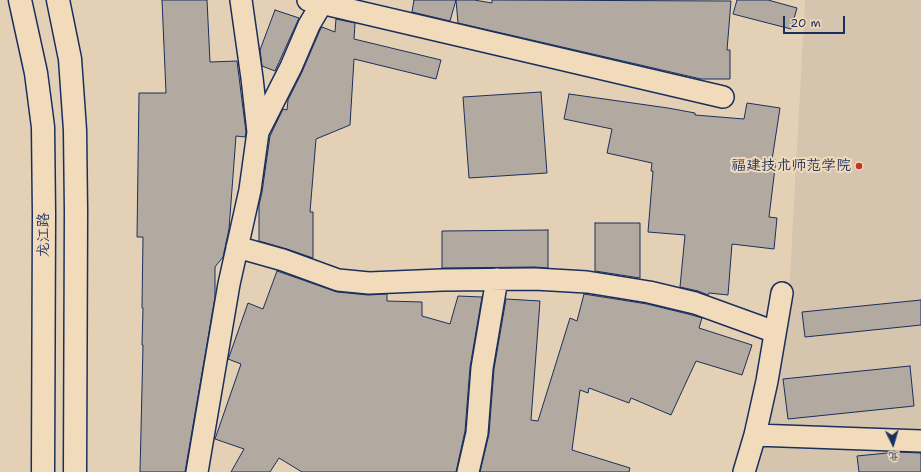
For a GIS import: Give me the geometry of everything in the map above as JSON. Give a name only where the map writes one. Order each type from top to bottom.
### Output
[{"type":"main road","name":"龙江路","points":[[20,0],[36,73],[43,127],[43,472]]},
{"type":"main road","points":[[58,0],[70,58],[75,130],[75,472]]},
{"type":"street","points":[[197,472],[229,284],[250,190],[258,132],[252,78],[240,0]]},
{"type":"street","points":[[258,132],[291,68],[310,25],[317,1],[723,97]]},
{"type":"street","points":[[237,247],[283,260],[338,280],[369,283],[497,279],[535,279],[587,282],[649,292],[695,303],[775,332]]},
{"type":"street","points":[[468,472],[477,433],[482,368],[497,279]]},
{"type":"street","points":[[744,472],[755,435],[767,381],[782,293]]},
{"type":"street","points":[[755,435],[921,441]]},
{"type":"shaded area","name":"福建技术师范学院","points":[[805,0],[921,0],[921,472],[753,472],[787,332]]},
{"type":"building","points":[[162,0],[207,0],[210,62],[237,61],[246,132],[245,137],[236,136],[229,229],[223,257],[215,267],[215,297],[185,472],[140,472],[143,345],[143,237],[137,237],[139,93],[166,93]]},
{"type":"building","points":[[414,0],[456,0],[450,21],[412,12]]},
{"type":"building","points":[[456,0],[474,0],[492,3],[492,0],[731,1],[727,50],[730,50],[730,79],[701,79],[458,23]]},
{"type":"building","points":[[737,0],[768,0],[797,8],[791,29],[733,14]]},
{"type":"building","points":[[275,10],[299,18],[275,71],[262,66],[260,50]]},
{"type":"building","points":[[336,19],[355,23],[354,39],[441,60],[436,79],[354,59],[350,125],[316,139],[310,212],[313,212],[313,258],[259,241],[259,205],[270,136],[283,109],[287,110],[288,100],[320,30],[322,27],[335,32]]},
{"type":"building","points":[[541,92],[547,173],[469,178],[463,97]]},
{"type":"building","points":[[569,94],[668,108],[695,113],[695,115],[744,119],[747,103],[780,108],[772,160],[776,160],[769,217],[777,218],[774,249],[732,244],[728,295],[709,293],[708,295],[680,287],[685,235],[648,232],[653,171],[651,171],[652,163],[607,153],[612,129],[564,119]]},
{"type":"building","points":[[595,223],[640,223],[640,278],[595,271]]},
{"type":"building","points":[[548,230],[548,268],[442,268],[442,231]]},
{"type":"building","points":[[277,271],[337,292],[368,295],[387,294],[387,301],[422,302],[422,316],[450,324],[458,296],[482,297],[470,367],[465,431],[456,472],[302,472],[279,458],[270,472],[231,472],[244,449],[215,439],[241,364],[228,359],[248,303],[263,309]]},
{"type":"building","points":[[584,294],[647,304],[702,318],[699,328],[752,345],[742,375],[696,361],[671,415],[631,398],[629,403],[589,388],[588,393],[580,390],[572,450],[630,468],[629,472],[480,472],[489,434],[494,369],[506,299],[540,301],[531,420],[538,421],[570,318],[577,321]]},
{"type":"building","points":[[921,300],[921,325],[805,337],[802,312]]},
{"type":"building","points":[[910,366],[914,406],[788,419],[783,379]]},
{"type":"building","points":[[897,452],[921,453],[921,472],[859,472],[857,456]]},
{"type":"place","name":"福建技术师范学院","points":[[859,166]]}]
